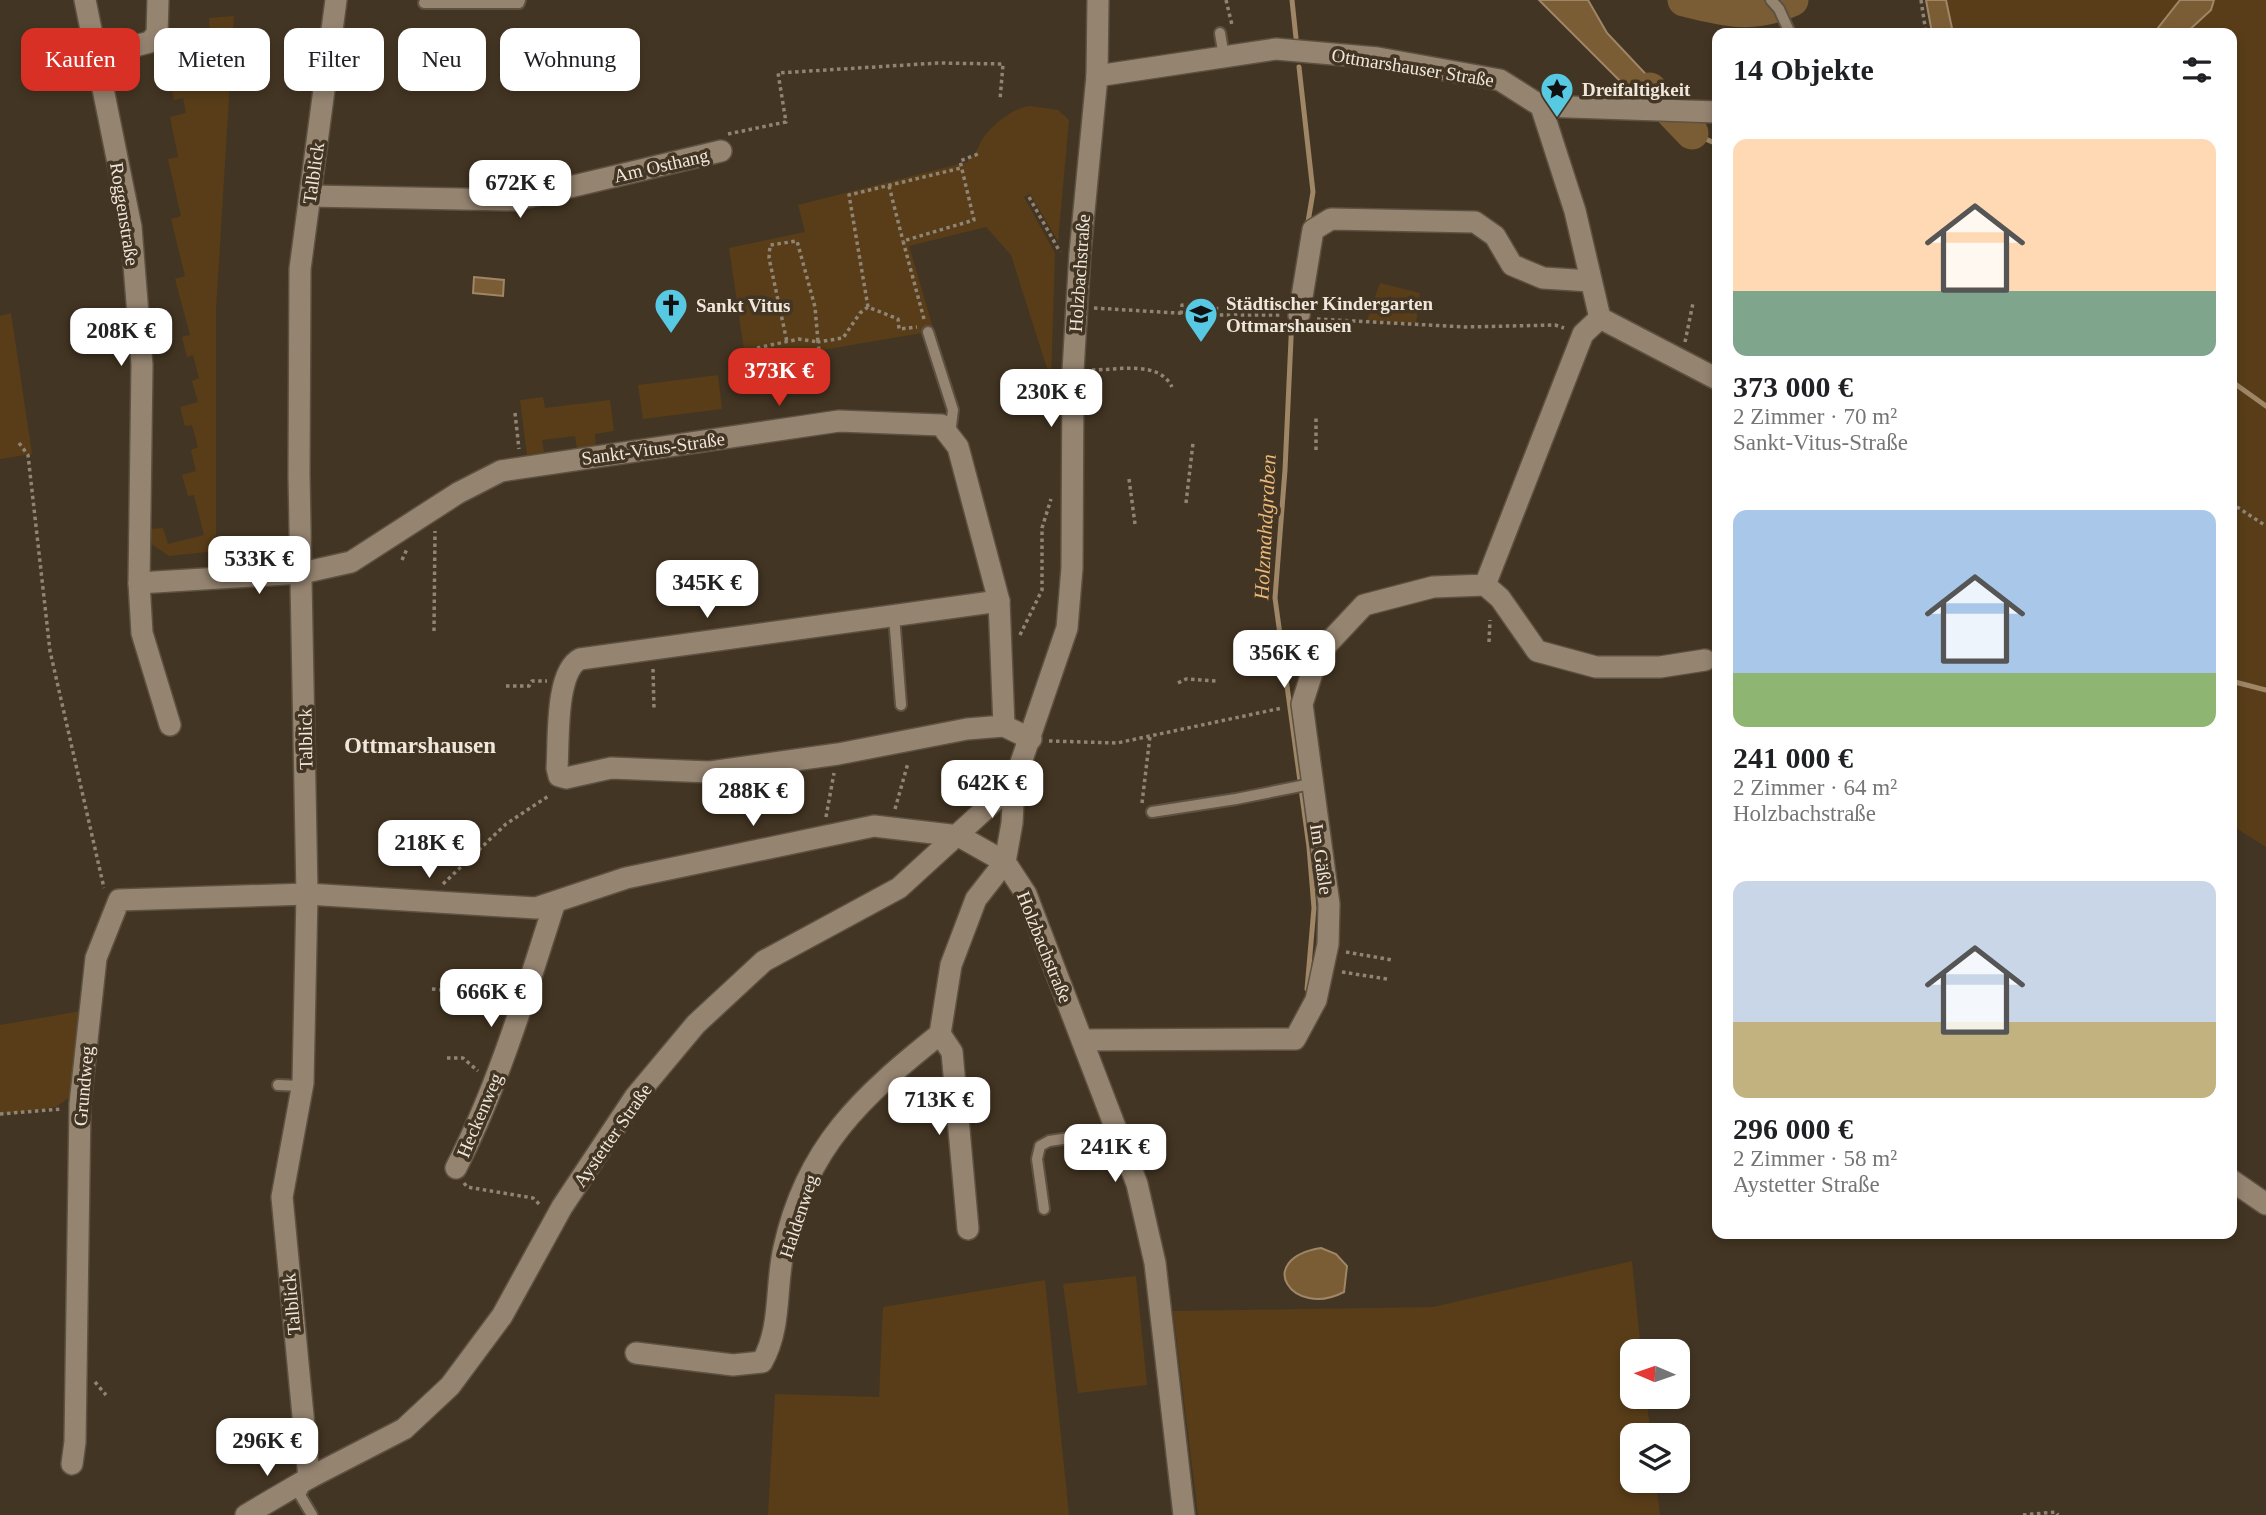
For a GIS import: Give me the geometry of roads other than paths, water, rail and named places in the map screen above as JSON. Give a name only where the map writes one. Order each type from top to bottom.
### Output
[{"type":"street","name":"Roggenstraße","points":[[85,0],[91,28]]},
{"type":"street","points":[[140,45],[150,42],[158,34],[158,0]]},
{"type":"street","name":"Talblick","points":[[309,1478],[282,1197],[302,1086],[307,894],[298,344],[300,269],[336,0]]},
{"type":"street","name":"Holzbachstraße","points":[[1098,0],[1097,76],[1076,307],[1071,468],[1072,568],[1067,628],[1014,783],[1012,823],[1005,862],[1026,894],[1137,1184],[1155,1263],[1184,1515]]},
{"type":"street","name":"Ottmarshauser Straße","points":[[1097,76],[1276,49],[1378,58],[1500,80],[1541,106]]},
{"type":"street","name":"Roggenstraße","points":[[103,91],[132,242],[142,365],[139,583],[142,633],[170,725]]},
{"type":"street","points":[[1712,112],[1541,106],[1575,211],[1600,318],[1712,376]]},
{"type":"street","name":"Am Osthang","points":[[310,196],[515,200],[721,151]]},
{"type":"street","points":[[1299,315],[1314,230],[1331,219],[1475,222],[1495,236],[1512,265],[1543,278],[1591,281]]},
{"type":"street","points":[[1600,318],[1583,334],[1485,585],[1500,598],[1537,651],[1596,667],[1660,667],[1705,660]]},
{"type":"street","name":"Sankt-Vitus-Straße","points":[[139,583],[302,573],[351,562],[435,508],[501,471],[839,421],[941,425],[950,436]]},
{"type":"street","points":[[950,436],[958,447],[999,601],[1004,726]]},
{"type":"street","name":"Im Gäßle","points":[[1082,1040],[1295,1039],[1316,1000],[1324,959],[1329,904],[1302,704],[1318,654],[1364,605],[1433,586],[1485,585]]},
{"type":"street","points":[[999,601],[580,659],[573,662],[563,682],[555,785],[566,778],[611,768],[710,772],[838,754],[906,752],[967,729],[1004,726],[1031,739]]},
{"type":"street","name":"Aystetter Straße","points":[[246,1515],[309,1478],[404,1429],[450,1386],[502,1316],[562,1207],[635,1097],[696,1024],[764,961],[899,888],[1014,783]]},
{"type":"street","points":[[307,894],[536,908],[626,878],[874,826],[959,836],[1005,862],[976,900],[971,912],[951,965],[940,1034],[952,1052],[968,1229]]},
{"type":"street","name":"Grundweg","points":[[72,1465],[75,1443],[80,1104],[96,958],[120,900],[307,894]]},
{"type":"street","name":"Heckenweg","points":[[461,1178],[555,902]]},
{"type":"street","name":"Haldenweg","points":[[635,1353],[733,1365],[762,1362],[772,1343],[783,1249],[807,1177],[850,1112],[894,1071],[940,1034]]},
{"type":"street","points":[[2237,1184],[2266,1204]]},
{"type":"lane","points":[[424,3],[519,3],[520,0]]},
{"type":"lane","points":[[1771,0],[1779,9],[1788,28]]},
{"type":"lane","points":[[1220,33],[1224,57]]},
{"type":"lane","points":[[928,332],[953,410],[950,436]]},
{"type":"lane","points":[[894,615],[901,705]]},
{"type":"lane","points":[[1152,812],[1311,784]]},
{"type":"lane","points":[[278,1085],[302,1086]]},
{"type":"lane","points":[[1044,1209],[1037,1159],[1040,1146],[1049,1141],[1118,1131]]},
{"type":"lane","points":[[309,1478],[300,1495],[312,1515]]},
{"type":"waterway","name":"Holzmahdgraben","points":[[1292,0],[1296,38]]},
{"type":"waterway","points":[[1684,0],[1725,9],[1751,11],[1778,6],[1792,0]]},
{"type":"waterway","name":"Holzmahdgraben","points":[[1299,67],[1313,192],[1307,228]]},
{"type":"waterway","points":[[1650,89],[1692,133]]},
{"type":"waterway","points":[[1692,133],[1712,142]]},
{"type":"waterway","name":"Holzmahdgraben","points":[[1292,317],[1285,470],[1275,598],[1309,847],[1314,908],[1307,989]]},
{"type":"waterway","points":[[2237,385],[2266,406]]},
{"type":"waterway","points":[[2237,683],[2266,690]]},
{"type":"place","name":"Dreifaltigkeit","points":[[1557,119]]},
{"type":"place","name":"Sankt Vitus","points":[[671,335]]},
{"type":"place","name":"Städtischer Kindergarten Ottmarshausen","points":[[1201,344]]},
{"type":"district","name":"Ottmarshausen","points":[[420,745]]}]
